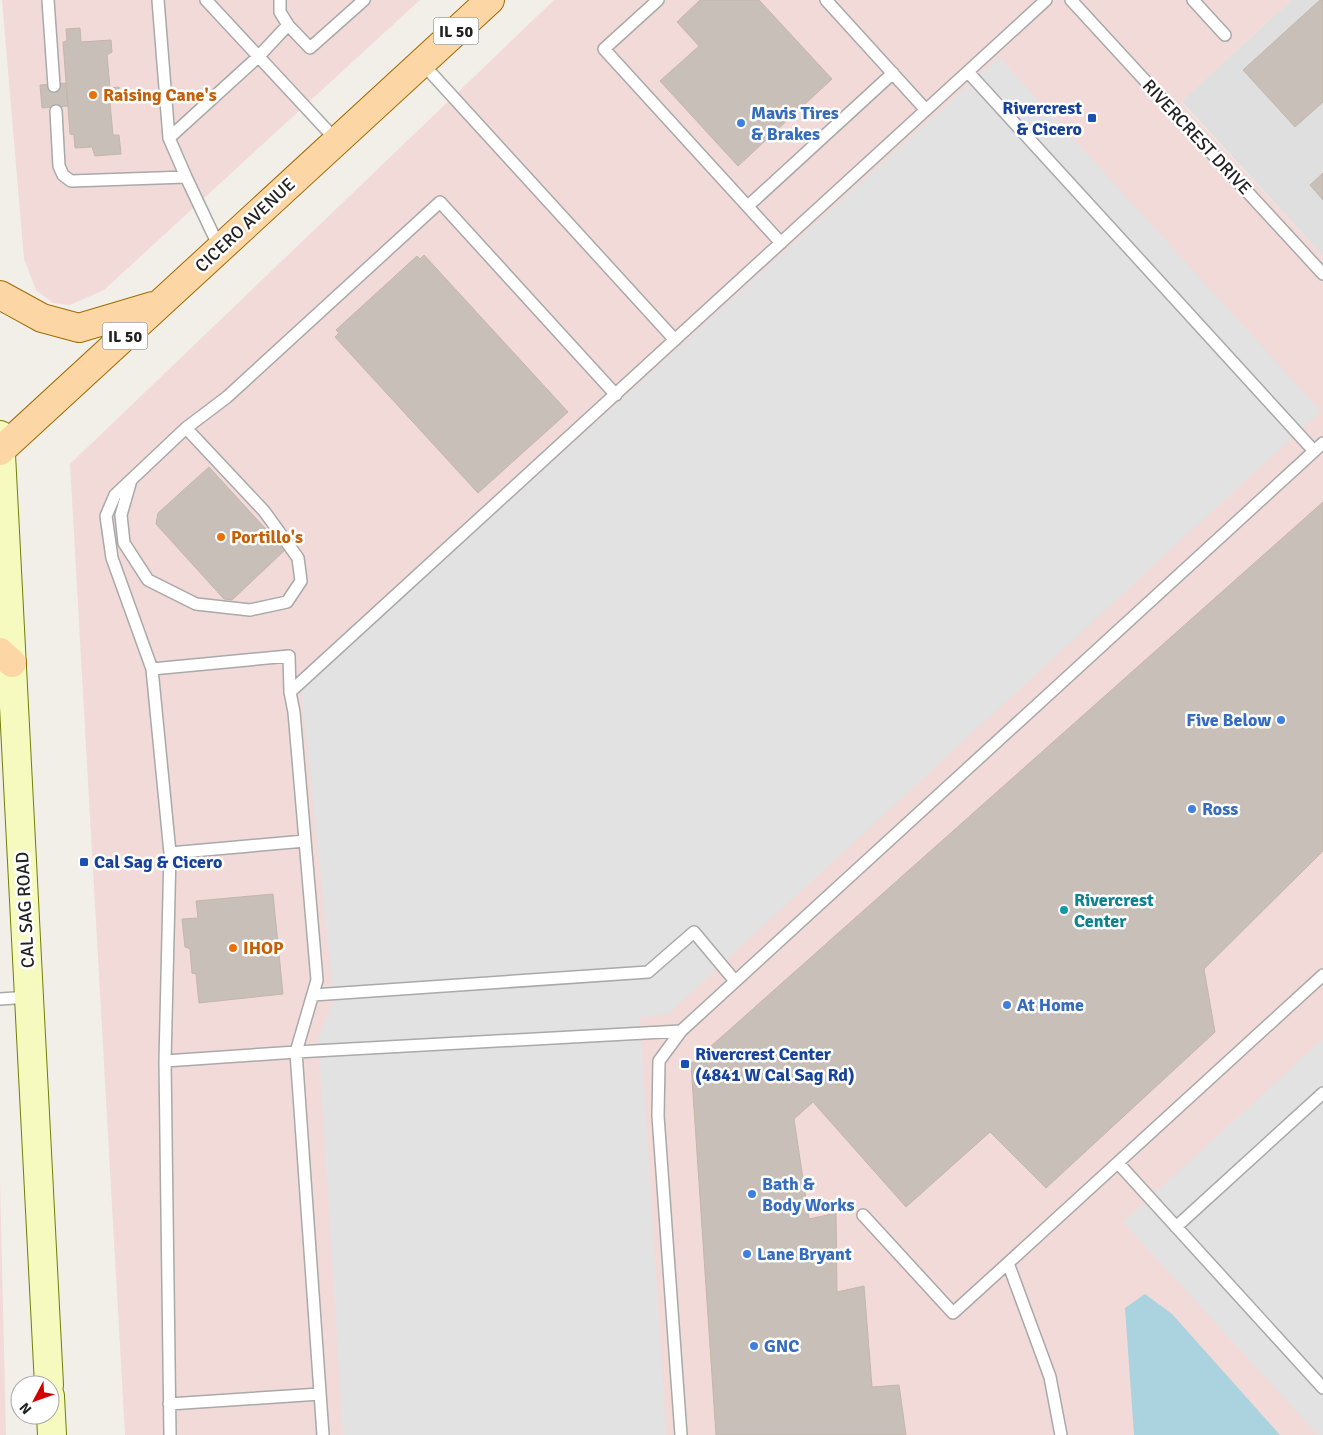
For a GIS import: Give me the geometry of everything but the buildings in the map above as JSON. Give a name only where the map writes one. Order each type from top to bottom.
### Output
[{"type":"main road","name":"CICERO AVENUE","points":[[0,446],[160,304],[490,0]]},
{"type":"main road","points":[[0,295],[42,318],[79,328],[160,304]]},
{"type":"main road","name":"CAL SAG ROAD","points":[[0,446],[6,657],[29,997],[48,1375]]},
{"type":"lane","points":[[48,0],[54,86]]},
{"type":"lane","points":[[158,0],[169,138],[220,249]]},
{"type":"lane","points":[[206,0],[337,141]]},
{"type":"lane","points":[[280,0],[280,12],[288,25],[310,48],[364,0]]},
{"type":"lane","points":[[658,0],[604,49],[781,243]]},
{"type":"lane","points":[[826,0],[926,110]]},
{"type":"lane","points":[[290,692],[1046,0]]},
{"type":"lane","name":"RIVERCREST DRIVE","points":[[1071,0],[1323,274]]},
{"type":"lane","points":[[1193,0],[1225,35]]},
{"type":"lane","points":[[169,138],[259,56],[288,25]]},
{"type":"lane","points":[[422,63],[675,340]]},
{"type":"lane","points":[[681,1435],[658,1116],[658,1061],[681,1031],[1319,447],[968,72]]},
{"type":"lane","points":[[748,206],[892,73]]},
{"type":"lane","points":[[56,111],[59,166],[63,175],[72,181],[186,177]]},
{"type":"lane","points":[[170,1435],[165,1060],[170,853],[152,669],[112,558],[106,516],[115,495],[186,428],[227,396],[440,202],[616,395]]},
{"type":"lane","points":[[132,477],[121,515],[124,544],[148,580],[196,604],[250,610],[287,602],[301,581],[298,558],[264,511],[186,428]]},
{"type":"lane","points":[[152,669],[289,656],[290,692],[294,712],[317,980],[296,1052],[323,1435]]},
{"type":"lane","points":[[170,853],[305,841]]},
{"type":"lane","points":[[313,994],[648,972],[694,932],[735,981]]},
{"type":"lane","points":[[863,1215],[953,1313],[1323,975]]},
{"type":"lane","points":[[0,999],[29,997]]},
{"type":"lane","points":[[165,1060],[681,1031]]},
{"type":"lane","points":[[1176,1227],[1323,1093]]},
{"type":"lane","points":[[1118,1163],[1323,1388]]},
{"type":"lane","points":[[1008,1263],[1050,1377],[1061,1435]]},
{"type":"lane","points":[[169,1404],[320,1394]]},
{"type":"shaded area","points":[[2,0],[420,0],[104,290],[70,305],[53,303],[36,290],[24,259]]},
{"type":"shaded area","name":"Rivercrest Center","points":[[554,0],[1291,0],[1181,102],[1323,256],[1323,1435],[125,1435],[70,464]]},
{"type":"shaded area","points":[[1291,0],[1323,0],[1323,256],[1181,101]]},
{"type":"shaded area","points":[[999,57],[1321,411],[668,1014],[640,1018],[666,1435],[343,1435],[318,1038],[334,1001],[301,690]]},
{"type":"shaded area","points":[[1323,1039],[1323,1435],[1318,1435],[1123,1222]]},
{"type":"shaded area","points":[[0,1180],[6,1435],[0,1435]]},
{"type":"water","points":[[1145,1294],[1172,1314],[1280,1435],[1134,1435],[1125,1308]]},
{"type":"place","name":"Raising Cane's","points":[[93,95]]},
{"type":"place","name":"Rivercrest & Cicero","points":[[1092,118]]},
{"type":"place","name":"Mavis Tires & Brakes","points":[[741,123]]},
{"type":"place","name":"Portillo's","points":[[221,537]]},
{"type":"place","name":"Five Below","points":[[1281,720]]},
{"type":"place","name":"Ross","points":[[1192,809]]},
{"type":"place","name":"Cal Sag & Cicero","points":[[84,862]]},
{"type":"place","name":"Rivercrest Center","points":[[1064,910]]},
{"type":"place","name":"IHOP","points":[[233,948]]},
{"type":"place","name":"At Home","points":[[1007,1005]]},
{"type":"place","name":"Rivercrest Center (4841 W Cal Sag Rd)","points":[[685,1064]]},
{"type":"place","name":"Bath & Body Works","points":[[752,1194]]},
{"type":"place","name":"Lane Bryant","points":[[747,1254]]},
{"type":"place","name":"GNC","points":[[754,1346]]}]
